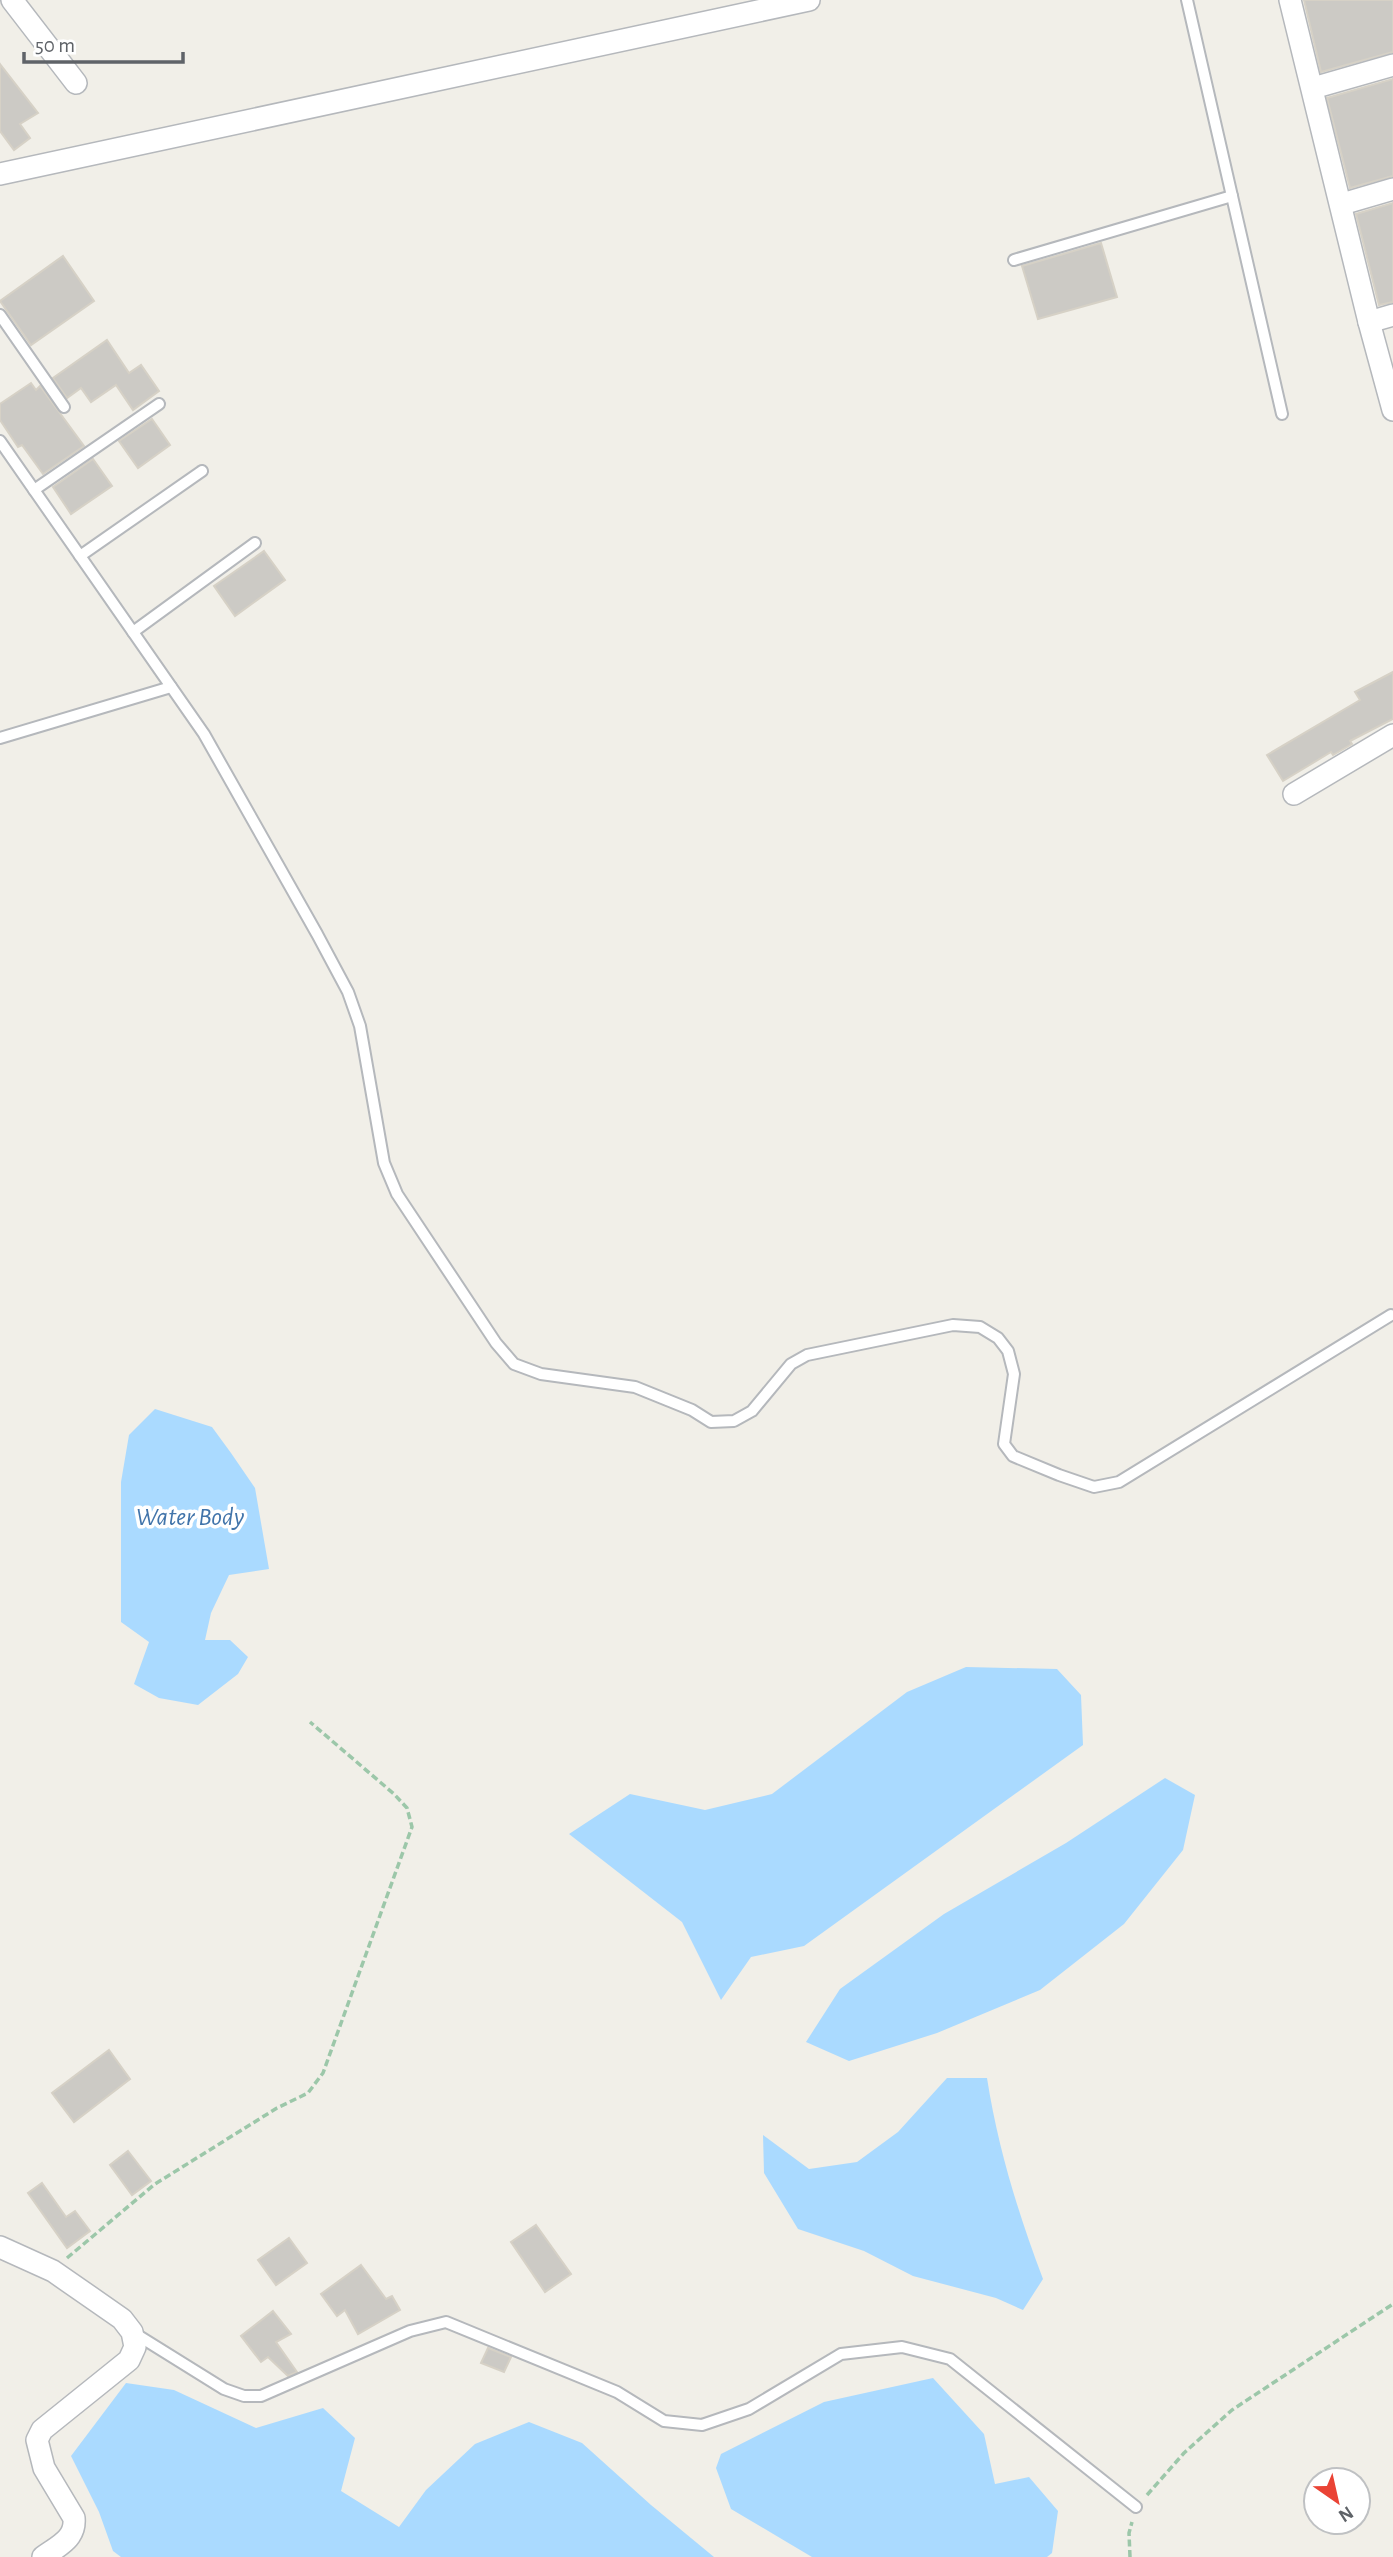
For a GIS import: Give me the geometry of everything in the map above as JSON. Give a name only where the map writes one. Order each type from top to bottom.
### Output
[{"type":"street","points":[[12,0],[76,83]]},
{"type":"street","points":[[0,174],[809,0]]},
{"type":"street","points":[[1290,0],[1393,410]]},
{"type":"street","points":[[1312,88],[1393,65]]},
{"type":"street","points":[[1342,204],[1393,189]]},
{"type":"street","points":[[1369,322],[1393,315]]},
{"type":"street","points":[[1294,794],[1391,740]]},
{"type":"street","points":[[0,2247],[53,2271],[122,2319],[132,2332],[135,2347],[129,2360],[42,2430],[37,2440],[44,2468],[74,2518],[75,2527],[68,2540],[43,2557]]},
{"type":"lane","points":[[1187,0],[1282,414]]},
{"type":"lane","points":[[1014,260],[1232,196]]},
{"type":"lane","points":[[0,315],[64,407]]},
{"type":"lane","points":[[34,490],[159,404]]},
{"type":"lane","points":[[0,441],[204,734],[317,934],[348,992],[360,1027],[384,1163],[397,1194],[496,1343],[514,1364],[541,1374],[635,1387],[692,1410],[711,1422],[733,1421],[752,1411],[792,1364],[807,1355],[953,1325],[980,1327],[998,1338],[1008,1351],[1014,1374],[1004,1444],[1013,1456],[1094,1487],[1119,1482],[1391,1315]]},
{"type":"lane","points":[[80,555],[202,471]]},
{"type":"lane","points":[[133,632],[255,543]]},
{"type":"lane","points":[[0,738],[171,687]]},
{"type":"lane","points":[[132,2332],[224,2389],[244,2396],[261,2396],[410,2332],[446,2322],[617,2392],[664,2421],[702,2425],[749,2409],[841,2354],[902,2347],[950,2359],[1136,2507]]},
{"type":"path","points":[[53,2271],[155,2184],[277,2108],[308,2093],[323,2073],[412,1827],[407,1808],[394,1794],[310,1722]]},
{"type":"path","points":[[1130,2557],[1129,2533],[1136,2507],[1184,2453],[1232,2410],[1393,2304]]},
{"type":"water","name":"Water Body","points":[[155,1409],[212,1427],[231,1453],[255,1488],[269,1569],[229,1575],[211,1613],[205,1640],[230,1640],[248,1657],[238,1674],[198,1705],[159,1698],[134,1684],[149,1642],[121,1622],[121,1482],[129,1435]]},
{"type":"water","points":[[966,1667],[1057,1669],[1081,1695],[1083,1745],[804,1946],[751,1957],[721,2000],[682,1922],[569,1834],[630,1794],[705,1810],[772,1794],[907,1692]]},
{"type":"water","points":[[1165,1778],[1195,1795],[1183,1850],[1124,1924],[1040,1990],[937,2033],[849,2061],[806,2042],[840,1989],[944,1914],[1066,1843]]},
{"type":"water","points":[[947,2078],[987,2078],[1010,2180],[1043,2279],[1023,2310],[996,2298],[913,2276],[864,2251],[798,2229],[764,2173],[763,2135],[809,2169],[857,2162],[898,2132]]},
{"type":"water","points":[[933,2378],[984,2434],[995,2484],[1029,2477],[1058,2511],[1052,2553],[1047,2557],[812,2557],[731,2509],[716,2468],[721,2454],[824,2402]]},
{"type":"water","points":[[126,2383],[174,2390],[256,2428],[323,2408],[355,2438],[341,2491],[399,2527],[426,2490],[475,2444],[529,2422],[582,2443],[714,2557],[121,2557],[113,2551],[99,2512],[71,2456]]},
{"type":"building","points":[[1304,0],[1393,0],[1393,52],[1321,72]]},
{"type":"building","points":[[0,64],[38,113],[20,124],[30,138],[14,150],[0,131]]},
{"type":"building","points":[[1393,79],[1393,176],[1350,188],[1327,98]]},
{"type":"building","points":[[1393,203],[1393,302],[1379,305],[1356,214]]},
{"type":"building","points":[[1101,243],[1117,297],[1038,319],[1022,266]]},
{"type":"building","points":[[63,256],[94,301],[31,345],[0,301]]},
{"type":"building","points":[[107,340],[129,373],[141,365],[159,391],[133,410],[116,385],[91,402],[81,388],[67,398],[53,378]]},
{"type":"building","points":[[31,383],[36,390],[40,386],[84,446],[43,474],[22,445],[18,447],[0,420],[0,404]]},
{"type":"building","points":[[152,419],[170,445],[138,468],[119,441]]},
{"type":"building","points":[[93,459],[112,486],[71,514],[53,487]]},
{"type":"building","points":[[264,551],[285,580],[235,616],[214,586]]},
{"type":"building","points":[[1393,672],[1393,719],[1283,781],[1267,755],[1360,700],[1355,692]]},
{"type":"building","points":[[109,2050],[130,2079],[74,2122],[52,2093]]},
{"type":"building","points":[[128,2151],[151,2181],[132,2195],[110,2165]]},
{"type":"building","points":[[42,2183],[66,2217],[75,2211],[90,2231],[67,2248],[28,2193]]},
{"type":"building","points":[[536,2225],[571,2274],[545,2292],[511,2242]]},
{"type":"building","points":[[289,2238],[307,2263],[276,2285],[258,2260]]},
{"type":"building","points":[[361,2265],[386,2299],[392,2296],[400,2310],[358,2334],[345,2310],[337,2316],[321,2294]]},
{"type":"building","points":[[273,2311],[291,2334],[276,2342],[297,2372],[288,2376],[268,2357],[261,2362],[241,2336]]},
{"type":"building","points":[[488,2348],[511,2357],[504,2372],[481,2363]]}]
